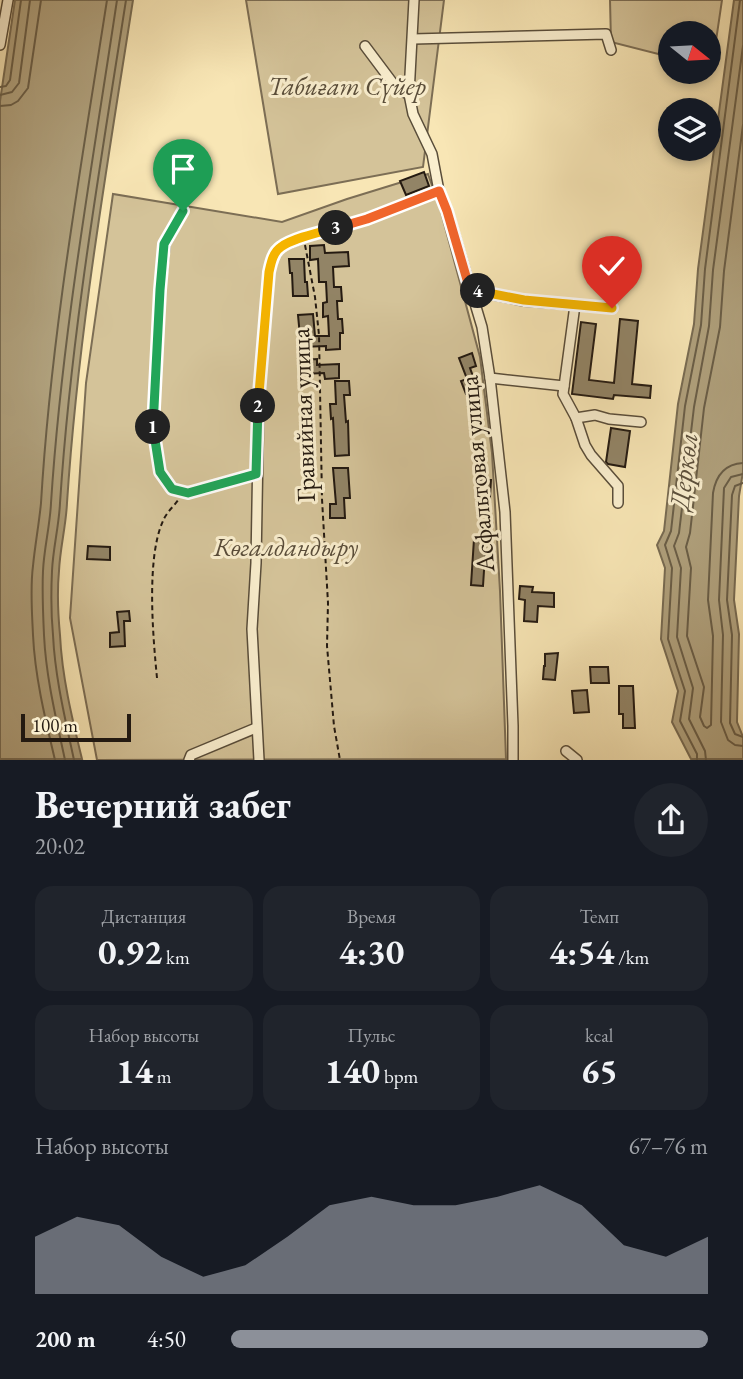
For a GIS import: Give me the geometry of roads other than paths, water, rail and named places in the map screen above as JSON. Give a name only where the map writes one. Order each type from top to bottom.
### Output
[{"type":"street","points":[[0,45],[8,0]]},
{"type":"street","points":[[365,46],[398,90],[409,94],[414,0]]},
{"type":"street","points":[[413,39],[606,34],[611,50]]},
{"type":"street","name":"Асфальтовая улица","points":[[409,94],[413,114],[432,154],[439,191],[482,327],[490,378],[505,512],[513,760]]},
{"type":"street","points":[[259,760],[252,629],[256,563],[258,392],[269,272],[273,258],[280,247],[304,237],[367,219],[439,191]]},
{"type":"street","points":[[183,211],[164,244],[153,425],[160,472],[172,489],[188,493]]},
{"type":"street","points":[[470,290],[524,300],[612,308]]},
{"type":"street","points":[[575,305],[563,394],[576,418],[585,445],[618,486],[618,503]]},
{"type":"street","points":[[490,378],[564,386]]},
{"type":"street","points":[[576,418],[595,415],[641,422]]},
{"type":"street","points":[[190,760],[191,755],[256,728]]},
{"type":"street","points":[[566,751],[577,760]]},
{"type":"water","points":[[15,0],[133,0],[86,314],[58,579],[63,666],[82,759],[0,759],[0,101]]},
{"type":"water","name":"Деркөл","points":[[734,0],[743,0],[743,472],[739,496],[734,600],[739,634],[737,722],[743,737],[743,759],[691,759],[672,722],[678,691],[661,639],[665,568],[657,545],[664,531],[678,404],[694,324],[698,269],[712,161],[721,161],[721,98]]},
{"type":"park label","name":"Табиғат Сүйер","points":[[347,86]]},
{"type":"park label","name":"Көгалдандыру","points":[[286,547]]}]
